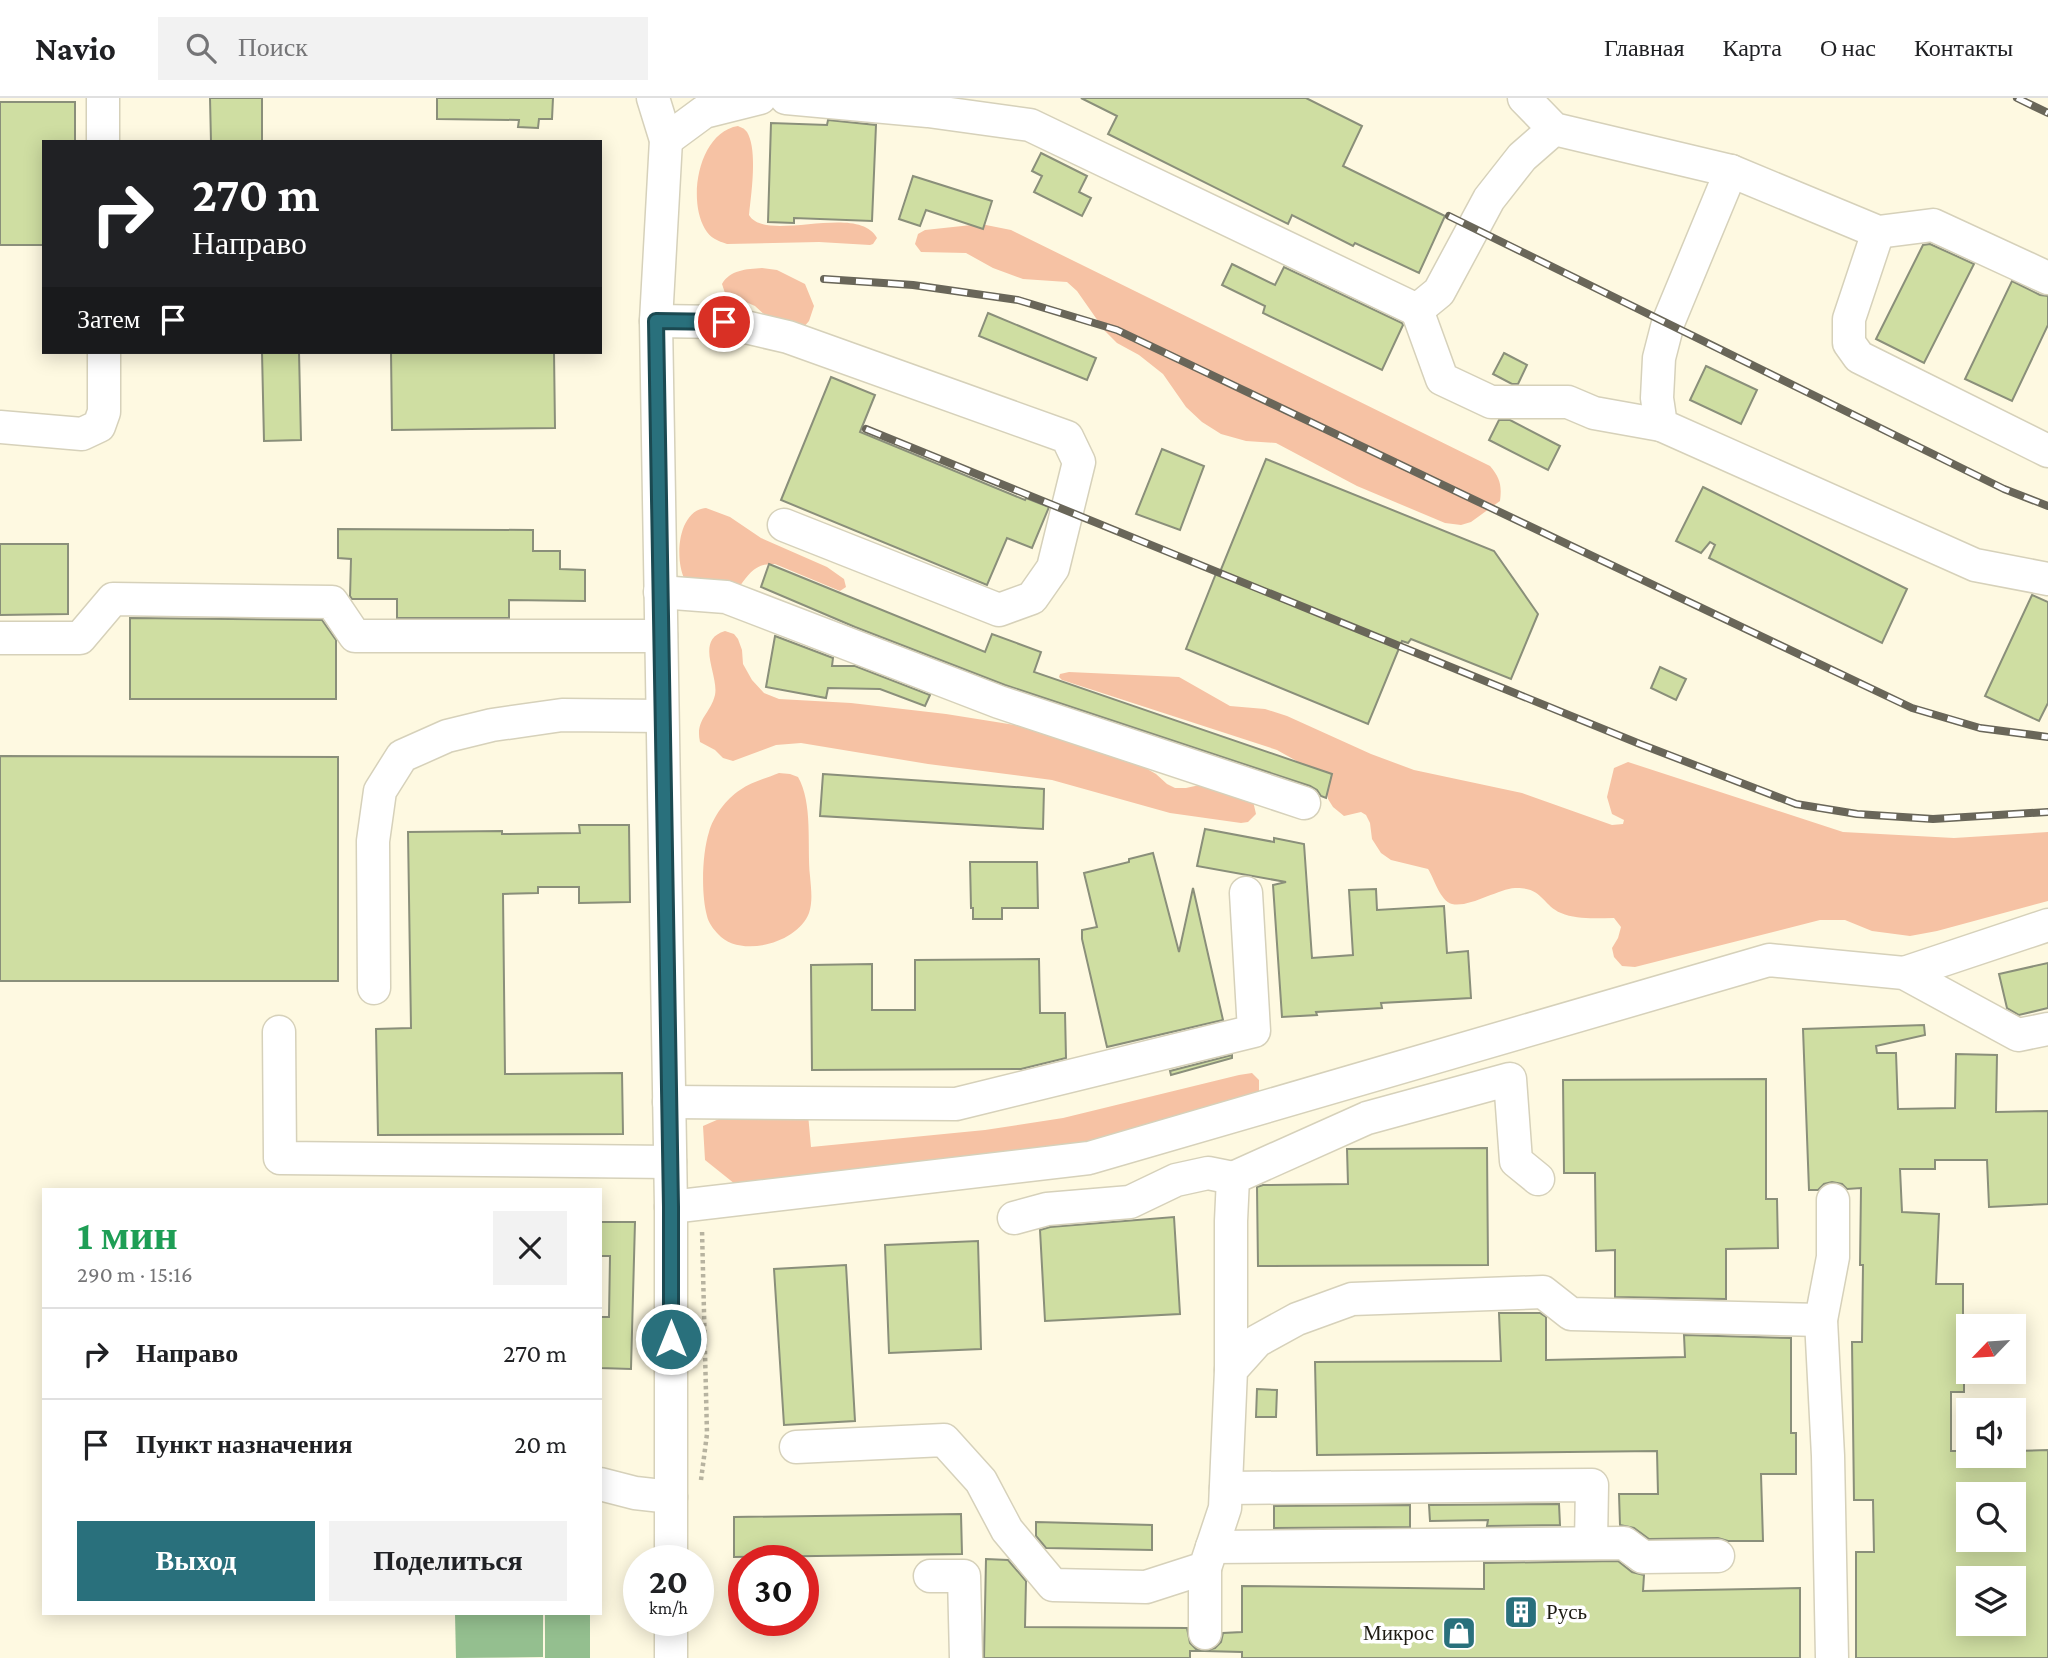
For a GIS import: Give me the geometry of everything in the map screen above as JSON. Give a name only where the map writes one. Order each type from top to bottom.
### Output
[{"type":"street","points":[[103,98],[103,140]]},
{"type":"street","points":[[653,98],[666,140],[656,321],[670,1162],[686,1205],[671,1497],[671,1545]]},
{"type":"street","points":[[666,140],[704,111],[760,98]]},
{"type":"street","points":[[786,98],[932,105],[1030,125],[1417,310],[1442,379],[1491,402],[1569,402],[1594,413],[1661,425],[1975,565],[2048,579]]},
{"type":"street","points":[[1524,98],[1554,129],[1731,171],[1878,232],[1933,225],[2048,278]]},
{"type":"street","points":[[1417,310],[1439,292],[1489,199],[1522,157],[1554,129]]},
{"type":"street","points":[[1661,425],[1657,398],[1660,358],[1668,323],[1731,171]]},
{"type":"street","points":[[1878,232],[1849,319],[1849,343],[1858,357],[2048,450]]},
{"type":"street","points":[[656,321],[724,322],[788,337],[1067,437],[1079,461],[1053,568],[1032,598],[999,610],[784,525]]},
{"type":"street","points":[[0,427],[82,434],[99,426],[104,412],[104,354]]},
{"type":"street","points":[[660,592],[726,597],[999,702],[1304,803]]},
{"type":"street","points":[[0,638],[80,638],[113,599],[332,602],[355,636],[661,636]]},
{"type":"street","points":[[374,988],[373,841],[380,791],[401,756],[447,736],[492,725],[562,715],[662,716]]},
{"type":"street","points":[[669,1102],[956,1104],[1254,1031],[1246,892]]},
{"type":"street","points":[[1904,973],[2048,925]]},
{"type":"street","points":[[686,1205],[1089,1158],[1769,960],[1904,973],[2018,1035],[2048,1029]]},
{"type":"street","points":[[279,1031],[280,1157],[670,1162]]},
{"type":"street","points":[[1014,1218],[1047,1209],[1130,1202],[1176,1180],[1208,1173],[1233,1178],[1367,1118],[1510,1079],[1516,1161],[1538,1179]]},
{"type":"street","points":[[1205,1647],[1209,1558],[1226,1508],[1233,1178]]},
{"type":"street","points":[[1832,1658],[1828,1456],[1821,1320],[1833,1257],[1833,1200]]},
{"type":"street","points":[[1231,1370],[1257,1341],[1297,1319],[1352,1298],[1542,1292],[1571,1314],[1821,1320]]},
{"type":"street","points":[[796,1447],[944,1440],[981,1481],[1007,1530],[1053,1585],[1146,1587],[1209,1558],[1591,1543],[1624,1543],[1643,1557],[1718,1556]]},
{"type":"street","points":[[602,1485],[635,1493],[671,1497]]},
{"type":"street","points":[[1226,1488],[1592,1485],[1591,1543]]},
{"type":"street","points":[[930,1576],[964,1576],[965,1658]]},
{"type":"street","points":[[671,1636],[671,1658]]},
{"type":"path","points":[[686,1205],[707,1434],[700,1484]]},
{"type":"shaded area","points":[[738,126],[747,132],[752,150],[749,215],[759,223],[774,226],[851,223],[867,228],[877,238],[873,244],[727,244],[712,237],[705,229],[697,201],[700,168],[714,140],[725,131]]},
{"type":"shaded area","points":[[981,224],[1011,230],[1490,466],[1500,482],[1500,501],[1471,522],[1461,525],[1445,523],[1357,486],[1276,443],[1246,441],[1221,434],[1202,422],[1186,407],[1163,374],[1139,355],[1117,343],[1067,282],[1023,279],[993,268],[966,253],[921,252],[915,244],[918,234],[925,230]]},
{"type":"shaded area","points":[[744,270],[777,270],[805,284],[814,306],[809,321],[803,328],[766,316],[755,306],[725,293],[722,284],[729,276]]},
{"type":"shaded area","points":[[706,508],[730,517],[761,538],[827,567],[844,579],[846,587],[840,591],[775,564],[754,569],[740,586],[685,580],[679,549],[684,526],[689,517]]},
{"type":"shaded area","points":[[725,631],[734,634],[738,639],[743,664],[752,680],[764,693],[779,699],[851,703],[1040,729],[1128,758],[1175,788],[1204,784],[1253,801],[1256,814],[1248,822],[1241,823],[1170,813],[1052,780],[928,764],[801,743],[776,745],[733,761],[723,758],[700,742],[699,734],[701,722],[715,695],[709,650],[711,642]]},
{"type":"shaded area","points":[[1069,672],[1179,677],[1230,706],[1265,709],[1287,716],[1371,754],[1414,770],[1522,793],[1612,825],[1623,824],[1624,820],[1612,814],[1607,797],[1614,768],[1628,762],[1843,832],[1954,838],[2048,832],[2048,901],[1910,936],[1872,931],[1845,920],[1820,920],[1635,967],[1622,966],[1614,957],[1612,948],[1621,927],[1614,918],[1567,915],[1555,910],[1537,893],[1524,888],[1508,889],[1459,905],[1452,904],[1441,894],[1428,869],[1391,860],[1381,853],[1372,839],[1366,815],[1361,812],[1344,816],[1333,807],[1328,799],[1324,781],[1318,773],[1277,750],[1059,677],[1060,674]]},
{"type":"shaded area","points":[[779,773],[798,777],[806,799],[811,894],[809,913],[803,924],[793,932],[768,944],[754,946],[728,942],[711,926],[705,907],[704,862],[711,826],[721,809],[740,790]]},
{"type":"shaded area","points":[[1252,1073],[1259,1080],[1259,1093],[1082,1155],[735,1184],[705,1160],[703,1126],[735,1112],[808,1114],[811,1147],[985,1130],[1063,1118]]},
{"type":"shaded area","points":[[455,1615],[543,1615],[543,1657],[456,1658]]},
{"type":"shaded area","points":[[545,1615],[590,1615],[590,1658],[545,1658]]},
{"type":"building","points":[[210,98],[262,98],[262,140],[211,140]]},
{"type":"building","points":[[437,98],[553,98],[552,119],[539,119],[538,128],[518,127],[519,120],[437,119]]},
{"type":"building","points":[[1081,98],[1306,98],[1362,126],[1343,166],[1445,216],[1419,273],[1355,243],[1353,246],[1292,215],[1288,224],[1108,134],[1117,116]]},
{"type":"building","points":[[0,102],[75,102],[75,140],[42,140],[42,245],[0,245]]},
{"type":"building","points":[[828,120],[876,125],[872,221],[794,218],[794,223],[768,222],[771,123],[827,125]]},
{"type":"building","points":[[1041,153],[1087,176],[1079,192],[1091,198],[1082,216],[1034,192],[1042,176],[1032,171]]},
{"type":"building","points":[[913,176],[992,201],[983,229],[926,210],[920,226],[899,219]]},
{"type":"building","points":[[1930,244],[1974,264],[1924,363],[1876,339],[1923,245]]},
{"type":"building","points":[[1232,264],[1275,285],[1284,267],[1402,323],[1382,370],[1263,313],[1265,306],[1222,285]]},
{"type":"building","points":[[2012,281],[2040,295],[2048,296],[2048,325],[2012,401],[1965,379]]},
{"type":"building","points":[[988,313],[1096,358],[1087,380],[979,336]]},
{"type":"building","points":[[1504,353],[1527,365],[1518,384],[1512,384],[1493,374]]},
{"type":"building","points":[[262,354],[299,354],[301,440],[264,441]]},
{"type":"building","points":[[391,354],[554,354],[555,428],[392,430]]},
{"type":"building","points":[[1706,366],[1757,390],[1741,424],[1690,400]]},
{"type":"building","points":[[831,377],[875,395],[860,432],[1025,500],[1026,498],[1049,507],[1032,548],[1007,538],[987,585],[781,500]]},
{"type":"building","points":[[1499,420],[1510,420],[1560,446],[1548,470],[1489,440]]},
{"type":"building","points":[[1162,449],[1204,466],[1180,530],[1136,514]]},
{"type":"building","points":[[1266,459],[1494,551],[1538,614],[1511,679],[1411,639],[1408,643],[1402,641],[1368,724],[1186,649]]},
{"type":"building","points":[[1703,487],[1907,589],[1882,643],[1709,558],[1715,545],[1710,542],[1701,553],[1676,541]]},
{"type":"building","points":[[338,529],[533,530],[533,551],[560,551],[560,569],[585,570],[585,601],[509,600],[509,618],[397,618],[397,599],[352,599],[350,596],[351,559],[338,558]]},
{"type":"building","points":[[0,544],[68,544],[68,614],[0,615]]},
{"type":"building","points":[[769,564],[985,652],[992,634],[1041,652],[1034,672],[1332,774],[1326,798],[1310,786],[1005,685],[855,627],[761,587]]},
{"type":"building","points":[[2032,595],[2048,602],[2048,703],[2039,721],[1985,696]]},
{"type":"building","points":[[130,618],[322,620],[336,640],[336,699],[130,699]]},
{"type":"building","points":[[775,636],[833,658],[832,666],[855,666],[930,695],[925,706],[880,689],[828,688],[826,698],[766,687]]},
{"type":"building","points":[[1660,667],[1686,679],[1676,700],[1651,688]]},
{"type":"building","points":[[0,756],[338,757],[338,981],[0,981]]},
{"type":"building","points":[[823,774],[1044,789],[1043,829],[820,816]]},
{"type":"building","points":[[579,825],[629,825],[630,902],[579,903],[579,887],[538,887],[538,893],[503,894],[505,1074],[622,1073],[623,1134],[378,1135],[376,1029],[411,1028],[408,832],[580,833]]},
{"type":"building","points":[[1205,829],[1274,842],[1274,838],[1304,844],[1312,958],[1353,955],[1349,890],[1376,889],[1377,910],[1444,906],[1447,953],[1468,951],[1471,998],[1381,1003],[1382,1008],[1282,1017],[1273,885],[1286,882],[1197,866]]},
{"type":"building","points":[[1153,853],[1179,952],[1193,888],[1223,1020],[1107,1047],[1082,939],[1082,930],[1097,927],[1084,873]]},
{"type":"building","points":[[970,862],[1037,862],[1038,908],[1002,908],[1002,919],[973,919]]},
{"type":"building","points":[[1039,959],[1040,1013],[1065,1013],[1066,1058],[1021,1069],[812,1070],[811,965],[872,964],[872,1010],[915,1010],[915,960]]},
{"type":"building","points":[[2048,963],[2048,1008],[2019,1015],[2007,1008],[1999,974]]},
{"type":"building","points":[[1924,1025],[1925,1035],[1876,1046],[1877,1053],[1896,1053],[1898,1109],[1955,1108],[1956,1054],[1997,1055],[1996,1112],[2048,1111],[2048,1204],[1989,1207],[1987,1160],[1935,1160],[1935,1169],[1900,1169],[1902,1212],[1939,1214],[1936,1284],[1963,1284],[1963,1314],[1956,1314],[1956,1384],[1964,1384],[1964,1392],[1951,1392],[1951,1451],[1956,1451],[1956,1468],[2026,1468],[2026,1451],[2048,1450],[2048,1658],[1856,1658],[1856,1552],[1874,1552],[1873,1500],[1854,1500],[1852,1342],[1862,1342],[1861,1188],[1847,1189],[1842,1184],[1832,1182],[1824,1184],[1818,1190],[1809,1190],[1803,1029]]},
{"type":"building","points":[[1232,1055],[1232,1058],[1171,1075],[1170,1071]]},
{"type":"building","points":[[1766,1079],[1766,1199],[1777,1199],[1778,1248],[1726,1249],[1726,1299],[1615,1297],[1615,1250],[1596,1251],[1595,1173],[1564,1173],[1563,1080]]},
{"type":"building","points":[[1487,1148],[1488,1265],[1258,1266],[1257,1187],[1348,1184],[1347,1149]]},
{"type":"building","points":[[1174,1217],[1180,1314],[1045,1321],[1040,1230]]},
{"type":"building","points":[[602,1222],[635,1222],[631,1369],[602,1368],[602,1317],[609,1317],[610,1256],[602,1256]]},
{"type":"building","points":[[978,1241],[981,1349],[889,1353],[885,1245]]},
{"type":"building","points":[[846,1265],[855,1421],[784,1425],[774,1269]]},
{"type":"building","points":[[1499,1313],[1540,1313],[1546,1317],[1546,1360],[1685,1357],[1684,1335],[1791,1338],[1791,1433],[1796,1433],[1796,1474],[1761,1474],[1763,1541],[1728,1541],[1718,1538],[1649,1539],[1634,1528],[1620,1525],[1619,1494],[1658,1494],[1657,1451],[1317,1455],[1315,1362],[1501,1361]]},
{"type":"building","points":[[1257,1389],[1277,1390],[1276,1417],[1256,1417]]},
{"type":"building","points":[[1559,1504],[1560,1525],[1487,1526],[1488,1520],[1430,1521],[1429,1505]]},
{"type":"building","points":[[1410,1505],[1410,1527],[1274,1528],[1274,1506]]},
{"type":"building","points":[[961,1514],[962,1554],[819,1556],[819,1545],[734,1545],[734,1517]]},
{"type":"building","points":[[1036,1522],[1152,1525],[1152,1550],[1046,1548],[1036,1536]]},
{"type":"building","points":[[986,1559],[1008,1560],[1026,1581],[1025,1627],[1187,1628],[1190,1643],[1196,1649],[1204,1651],[1190,1651],[1190,1658],[984,1658]]},
{"type":"building","name":"Русь","points":[[1618,1561],[1632,1572],[1644,1575],[1643,1591],[1800,1588],[1800,1658],[1242,1658],[1242,1652],[1204,1651],[1215,1648],[1221,1642],[1223,1633],[1242,1632],[1242,1586],[1484,1589],[1484,1563]]},
{"type":"railway","points":[[2017,98],[2048,113]]},
{"type":"railway","points":[[1449,216],[2004,489],[2048,506]]},
{"type":"railway","points":[[824,279],[913,285],[1018,300],[1117,330],[1912,708],[1980,728],[2048,737]]},
{"type":"railway","points":[[866,429],[1640,744],[1796,804],[1857,814],[1933,819],[2048,812]]},
{"type":"place","name":"Русь","points":[[1521,1612]]},
{"type":"place","name":"Микрос","points":[[1459,1633]]},
{"type":"route","points":[[671,1339],[656,321],[724,322]]}]
